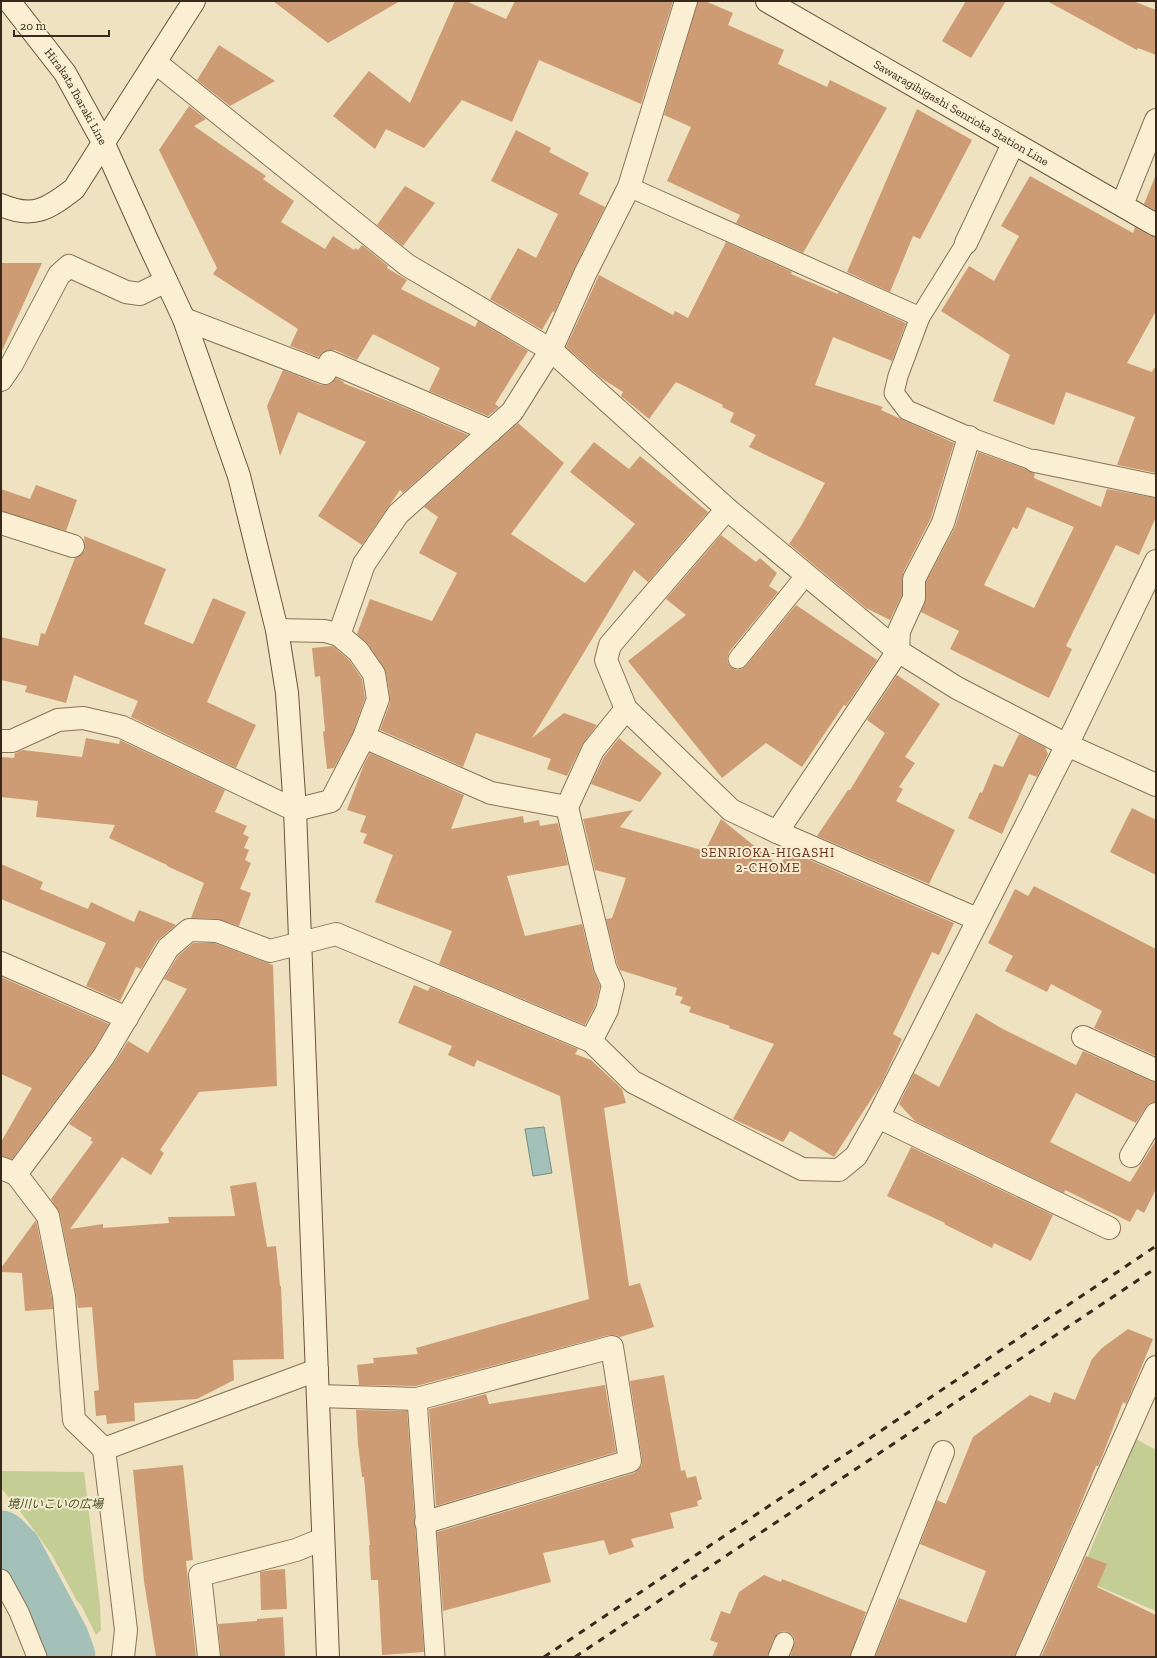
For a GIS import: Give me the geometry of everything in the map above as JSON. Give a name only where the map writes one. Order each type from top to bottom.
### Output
[{"type":"street","name":"Hirakata Ibaraki Line","points":[[1,205],[13,211],[37,212],[56,204],[74,190],[103,142],[66,73],[9,1]]},
{"type":"street","points":[[194,1],[103,142],[184,319],[239,476],[276,630],[287,693],[295,810],[301,943],[328,1657]]},
{"type":"street","points":[[340,634],[364,564],[398,514],[512,412],[551,350],[585,274],[629,186],[686,1]]},
{"type":"street","name":"Sawaragihigashi Senrioka Station Line","points":[[766,1],[792,7],[1013,144],[1156,224]]},
{"type":"street","points":[[155,62],[407,265],[551,350],[727,509],[898,651],[957,688],[1067,745],[1156,784]]},
{"type":"street","points":[[1122,205],[1156,120]]},
{"type":"street","points":[[966,243],[1013,144]]},
{"type":"street","points":[[1,380],[12,364],[59,275],[69,266],[126,292],[140,294],[166,281]]},
{"type":"street","points":[[184,319],[326,373],[330,362],[491,431]]},
{"type":"street","points":[[777,832],[898,651],[899,631],[914,598],[914,579],[943,523],[969,437]]},
{"type":"street","points":[[1035,461],[1156,486]]},
{"type":"street","points":[[727,509],[610,645],[606,660],[626,709],[731,810],[777,832],[977,919]]},
{"type":"street","points":[[1,523],[73,546]]},
{"type":"street","points":[[123,1657],[126,1630],[104,1449],[74,1420],[64,1296],[48,1216],[9,1171],[104,1056],[168,948],[189,930],[217,931],[270,951],[336,934],[591,1041],[633,1082],[802,1169],[839,1170],[856,1156],[878,1117],[977,919],[1067,745],[1156,561]]},
{"type":"street","points":[[1,741],[12,741],[58,720],[83,718],[122,727],[295,810],[331,801],[364,737],[378,699],[374,674],[358,651],[340,634],[325,631],[276,630]]},
{"type":"street","points":[[591,1041],[607,1010],[613,985],[605,968],[567,807],[593,750],[626,709]]},
{"type":"street","points":[[364,737],[491,793],[567,807]]},
{"type":"street","points":[[1,963],[126,1018]]},
{"type":"street","points":[[1083,1036],[1156,1070]]},
{"type":"street","points":[[1131,1156],[1156,1114]]},
{"type":"street","points":[[878,1117],[1109,1228]]},
{"type":"street","points":[[318,1396],[417,1399],[612,1348],[630,1461],[426,1522]]},
{"type":"street","points":[[1027,1657],[1156,1367]]},
{"type":"street","points":[[104,1449],[317,1370]]},
{"type":"street","points":[[862,1657],[943,1452]]},
{"type":"street","points":[[209,1657],[200,1575],[296,1550],[323,1539]]},
{"type":"lane","points":[[629,186],[920,317]]},
{"type":"lane","points":[[966,243],[920,317],[898,376],[894,393],[907,410],[969,437],[1035,461]]},
{"type":"lane","points":[[738,659],[806,575]]},
{"type":"lane","points":[[417,1399],[435,1657]]},
{"type":"lane","points":[[1,1579],[19,1612],[38,1657]]},
{"type":"green space","points":[[1136,1439],[1156,1450],[1156,1611],[1079,1578]]},
{"type":"green space","name":"境川いこいの広場","points":[[1,1471],[84,1472],[100,1605],[101,1630],[96,1635],[81,1605],[77,1601],[52,1555],[1,1488]]},
{"type":"water","points":[[544,1127],[552,1173],[533,1176],[525,1129]]},
{"type":"building","points":[[273,1],[400,1],[328,43]]},
{"type":"building","points":[[455,1],[466,1],[506,19],[515,1],[673,1],[641,104],[539,60],[512,122],[462,100],[424,148],[386,129],[375,149],[333,116],[369,71],[410,103]]},
{"type":"building","points":[[698,1],[705,1],[733,13],[728,25],[784,50],[778,64],[827,87],[830,80],[887,108],[803,253],[736,223],[740,215],[667,181],[691,127],[664,115]]},
{"type":"building","points":[[966,1],[1006,1],[971,58],[942,41]]},
{"type":"building","points":[[1047,1],[1133,1],[1156,10],[1156,55],[1138,48],[1137,50]]},
{"type":"building","points":[[219,45],[275,81],[230,106],[197,80]]},
{"type":"building","points":[[189,106],[206,119],[194,126],[266,176],[263,179],[294,201],[281,222],[325,249],[333,236],[354,250],[355,248],[358,250],[362,245],[388,266],[387,268],[407,280],[401,289],[475,327],[478,321],[528,351],[495,404],[499,407],[488,416],[429,391],[440,368],[373,334],[357,360],[335,350],[323,352],[318,357],[290,346],[298,329],[213,274],[217,268],[159,150]]},
{"type":"building","points":[[917,109],[972,140],[920,239],[913,236],[890,292],[847,272]]},
{"type":"building","points":[[516,130],[551,148],[549,152],[589,173],[579,194],[605,207],[554,313],[553,311],[542,330],[490,299],[518,248],[536,258],[558,214],[491,181]]},
{"type":"building","points":[[1030,176],[1133,233],[1135,227],[1150,236],[1156,237],[1156,311],[1127,363],[1152,372],[1154,368],[1156,368],[1156,473],[1117,465],[1135,417],[1066,392],[1054,425],[993,401],[1010,355],[941,311],[969,266],[994,281],[1019,236],[1001,226]]},
{"type":"building","points":[[1156,177],[1156,211],[1144,204]]},
{"type":"building","points":[[405,186],[435,203],[403,246],[377,225]]},
{"type":"building","points":[[726,242],[792,272],[791,274],[838,294],[838,292],[906,323],[892,361],[833,337],[815,385],[883,407],[881,410],[954,443],[931,518],[903,573],[902,595],[890,620],[866,608],[789,544],[825,483],[749,447],[756,435],[730,422],[734,413],[722,407],[723,405],[676,382],[649,419],[621,396],[623,392],[601,378],[566,347],[599,275],[673,315],[675,311],[688,318]]},
{"type":"building","points":[[1,263],[42,263],[1,353]]},
{"type":"building","points":[[283,370],[321,385],[332,383],[336,378],[344,382],[343,383],[468,435],[403,493],[400,490],[362,545],[318,516],[366,442],[298,412],[280,456],[267,406]]},
{"type":"building","points":[[518,423],[564,463],[511,534],[585,583],[635,524],[570,472],[594,442],[629,469],[640,456],[708,512],[648,582],[634,570],[532,738],[564,713],[597,725],[582,745],[567,776],[547,769],[551,759],[476,733],[463,767],[380,730],[390,703],[386,672],[368,644],[357,634],[370,599],[432,621],[457,573],[419,553],[438,517],[424,507]]},
{"type":"building","points":[[978,452],[1026,469],[1035,474],[1034,478],[1101,507],[1107,489],[1156,498],[1156,517],[1139,555],[1116,545],[1066,646],[1072,649],[1049,698],[950,649],[959,631],[921,612],[926,598],[926,582],[955,527]],"holes":[[[1027,507],[1074,527],[1034,608],[984,585],[1013,527],[1017,529]]]},
{"type":"building","points":[[36,485],[77,500],[66,531],[1,511],[1,489],[30,499]]},
{"type":"building","points":[[721,535],[756,562],[760,558],[777,573],[769,586],[778,592],[729,652],[727,658],[731,667],[737,670],[746,666],[796,605],[877,660],[802,767],[766,743],[722,778],[628,661],[686,615],[666,599]]},
{"type":"building","points":[[84,536],[166,569],[144,624],[193,644],[213,598],[246,612],[207,702],[256,725],[236,768],[131,717],[138,701],[74,675],[66,703],[25,692],[27,686],[1,680],[1,637],[38,646],[41,633],[45,634],[75,558],[81,555],[85,550]]},
{"type":"building","points":[[333,646],[349,660],[362,679],[365,698],[353,732],[334,768],[327,769],[323,732],[325,731],[320,676],[315,677],[312,648]]},
{"type":"building","points":[[897,675],[940,704],[905,757],[915,763],[899,787],[903,789],[896,801],[955,830],[929,884],[817,836],[848,790],[850,790],[885,733],[867,720]]},
{"type":"building","points":[[1019,734],[1045,747],[1048,754],[1037,777],[1029,774],[1002,834],[968,818],[980,792],[982,793],[994,764],[1003,767]]},
{"type":"building","points":[[86,738],[119,744],[120,740],[225,790],[215,812],[247,826],[243,834],[249,837],[244,848],[249,850],[245,860],[251,863],[240,889],[251,893],[239,926],[218,919],[191,918],[204,883],[109,838],[115,825],[36,817],[38,801],[1,797],[1,757],[14,758],[15,753],[23,750],[82,757]]},
{"type":"building","points":[[619,738],[662,773],[640,802],[591,784],[604,757]]},
{"type":"building","points":[[370,753],[464,795],[451,829],[523,816],[524,823],[539,820],[540,826],[558,823],[568,865],[507,876],[525,936],[582,924],[593,970],[600,986],[595,1006],[585,1025],[439,964],[452,931],[375,902],[393,855],[363,843],[367,834],[360,832],[366,816],[347,810],[364,764]]},
{"type":"building","points":[[1132,808],[1156,820],[1156,875],[1110,852]]},
{"type":"building","points":[[633,810],[620,827],[705,851],[721,819],[778,865],[791,852],[954,923],[939,955],[932,952],[893,1034],[902,1039],[881,1084],[834,1157],[790,1131],[783,1142],[733,1119],[774,1044],[729,1028],[730,1026],[689,1012],[691,1007],[680,1003],[683,997],[675,995],[677,988],[620,970],[606,919],[612,918],[626,878],[595,870],[583,819]]},
{"type":"building","points":[[1,864],[43,882],[40,889],[88,909],[91,902],[134,922],[139,910],[176,925],[157,941],[141,969],[136,967],[120,1001],[86,986],[106,943],[1,899]]},
{"type":"building","points":[[1034,886],[1156,949],[1156,1056],[1094,1028],[1102,1011],[1051,984],[1047,992],[1005,971],[1013,956],[988,943],[1015,889],[1028,896]]},
{"type":"building","points":[[193,943],[214,943],[273,965],[277,1086],[199,1092],[160,1150],[164,1153],[151,1175],[122,1157],[70,1229],[103,1224],[103,1228],[169,1223],[168,1217],[235,1216],[230,1186],[256,1182],[267,1247],[276,1246],[281,1286],[284,1359],[233,1360],[234,1380],[197,1399],[134,1403],[135,1421],[107,1424],[106,1415],[96,1416],[94,1391],[99,1390],[92,1307],[78,1308],[60,1214],[51,1199],[93,1142],[90,1140],[92,1138],[69,1124],[114,1063],[128,1041],[148,1053],[187,989],[164,979],[178,956]]},
{"type":"building","points":[[1,977],[109,1024],[94,1049],[12,1159],[1,1156],[1,1142],[32,1088],[1,1074]]},
{"type":"building","points":[[414,985],[428,991],[430,987],[578,1049],[575,1054],[591,1060],[622,1089],[626,1103],[604,1108],[629,1286],[640,1283],[654,1327],[620,1337],[609,1335],[416,1386],[359,1385],[357,1365],[374,1363],[373,1358],[418,1354],[416,1348],[589,1299],[560,1096],[477,1060],[474,1067],[448,1055],[452,1046],[398,1023]]},
{"type":"building","points":[[976,1013],[1001,1028],[1076,1065],[1083,1051],[1156,1082],[1156,1102],[1150,1103],[1146,1107],[1136,1123],[1076,1093],[1050,1142],[1130,1182],[1156,1140],[1156,1189],[1144,1213],[1137,1209],[1130,1222],[1065,1190],[1064,1193],[915,1121],[899,1104],[914,1073],[939,1087]]},
{"type":"building","points":[[911,1147],[1053,1215],[1031,1261],[994,1243],[992,1248],[944,1224],[945,1223],[887,1196]]},
{"type":"building","points":[[36,1220],[53,1309],[25,1311],[22,1273],[1,1272],[1,1268]]},
{"type":"building","points":[[1128,1329],[1153,1339],[1126,1404],[1123,1402],[1100,1462],[1098,1466],[1096,1466],[1015,1657],[875,1657],[899,1598],[966,1623],[986,1571],[920,1544],[937,1500],[946,1504],[973,1437],[1030,1395],[1050,1403],[1054,1392],[1075,1400],[1092,1359],[1102,1348]]},
{"type":"building","points":[[664,1375],[681,1471],[685,1470],[687,1478],[696,1476],[702,1499],[697,1501],[698,1506],[670,1513],[674,1528],[631,1539],[634,1547],[609,1555],[604,1540],[543,1553],[551,1582],[443,1611],[437,1532],[634,1473],[642,1465],[642,1459],[630,1381]]},
{"type":"building","points":[[605,1385],[616,1452],[436,1506],[429,1409],[486,1394],[489,1404]]},
{"type":"building","points":[[356,1410],[407,1411],[424,1652],[382,1655],[378,1580],[371,1580],[370,1545],[364,1477],[362,1477],[358,1444]]},
{"type":"building","points":[[183,1465],[193,1560],[186,1561],[196,1657],[156,1657],[144,1581],[133,1470]]},
{"type":"building","points":[[1086,1556],[1107,1564],[1097,1587],[1156,1615],[1156,1657],[1041,1657]]},
{"type":"building","points":[[285,1569],[287,1609],[261,1610],[260,1572]]},
{"type":"building","points":[[764,1575],[781,1582],[782,1579],[866,1612],[850,1657],[790,1657],[795,1640],[788,1632],[783,1631],[778,1633],[774,1638],[767,1657],[712,1657],[718,1643],[710,1640],[721,1611],[730,1614],[739,1592]]},
{"type":"building","points":[[283,1617],[285,1657],[221,1657],[218,1624]]},
{"type":"waterway","points":[[1,1539],[14,1552],[61,1640],[67,1657]]},
{"type":"railway","points":[[544,1657],[1156,1246]]},
{"type":"railway","points":[[575,1657],[1156,1268]]},
{"type":"district","name":"SENRIOKA-HIGASHI 2-CHOME","points":[[768,860]]}]
